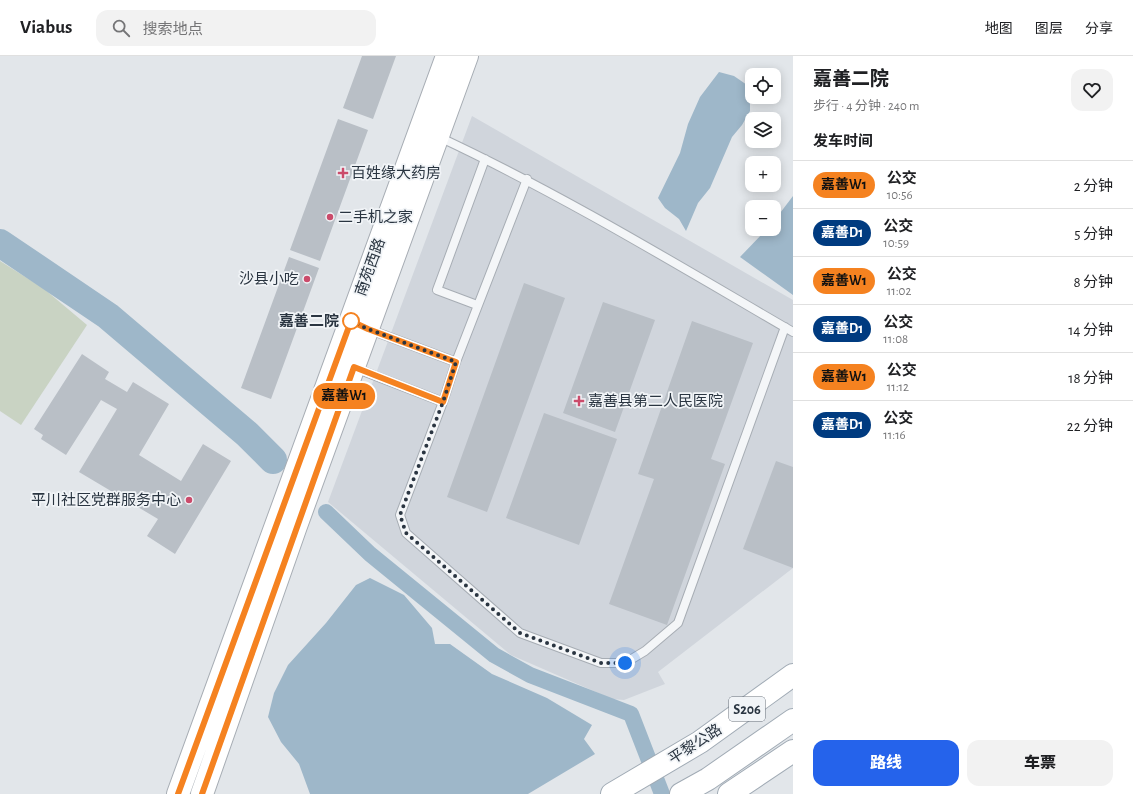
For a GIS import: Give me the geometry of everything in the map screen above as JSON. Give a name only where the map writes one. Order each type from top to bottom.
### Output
[{"type":"main road","name":"南苑西路","points":[[202,794],[359,325],[447,56]]},
{"type":"main road","name":"南苑西路","points":[[359,325],[438,137],[467,56]]},
{"type":"main road","name":"南苑西路","points":[[178,794],[345,365]]},
{"type":"main road","name":"平黎公路","points":[[612,794],[700,742],[793,675]]},
{"type":"main road","name":"S206","points":[[681,794],[708,779],[793,720]]},
{"type":"main road","points":[[734,791],[793,751]]},
{"type":"lane","points":[[438,137],[527,180],[793,332]]},
{"type":"lane","points":[[477,305],[437,290],[485,159]]},
{"type":"lane","points":[[527,180],[477,305],[443,402],[400,515],[406,533],[520,633],[601,663],[625,663],[645,651],[678,623],[785,327]]},
{"type":"lane","points":[[359,325],[456,362]]},
{"type":"lane","points":[[345,365],[443,402]]},
{"type":"shaded area","name":"嘉善县第二人民医院","points":[[472,116],[793,300],[793,568],[658,672],[665,684],[624,700],[612,699],[511,655],[328,502]]},
{"type":"green space","points":[[0,261],[43,288],[87,325],[21,425],[0,411]]},
{"type":"water","points":[[719,72],[734,76],[745,84],[745,104],[750,104],[750,111],[745,112],[745,120],[732,137],[710,188],[698,203],[686,231],[679,219],[665,208],[658,198],[680,153],[688,124],[700,97]]},
{"type":"water","points":[[793,196],[793,295],[740,257],[760,236],[781,236],[781,212]]},
{"type":"water","points":[[370,578],[404,595],[432,628],[435,644],[450,644],[492,674],[547,698],[592,725],[584,739],[595,754],[528,794],[310,794],[299,764],[281,742],[268,717],[274,693],[288,665],[326,623],[356,585]]},
{"type":"building","points":[[362,56],[396,56],[373,119],[343,108]]},
{"type":"building","points":[[338,119],[368,130],[320,261],[290,250]]},
{"type":"building","points":[[289,257],[319,268],[271,399],[241,388]]},
{"type":"building","points":[[524,283],[565,298],[487,512],[447,497]]},
{"type":"building","points":[[603,302],[655,320],[615,432],[563,413]]},
{"type":"building","points":[[692,321],[753,343],[711,459],[725,464],[667,625],[609,604],[654,479],[638,474]]},
{"type":"building","points":[[82,354],[109,372],[105,379],[127,392],[133,382],[169,404],[139,455],[181,481],[203,444],[231,461],[175,554],[147,536],[158,519],[79,472],[117,409],[101,400],[66,455],[41,439],[43,435],[34,429]]},
{"type":"building","points":[[544,413],[617,439],[579,545],[506,518]]},
{"type":"building","points":[[776,461],[793,467],[793,568],[743,549]]},
{"type":"waterway","points":[[0,243],[108,316],[247,434],[273,460]]},
{"type":"waterway","points":[[326,512],[370,554],[494,655],[530,675],[631,714],[662,794]]},
{"type":"bus line","name":"嘉善W1","points":[[178,794],[351,321],[368,329],[456,362],[443,402],[354,367],[296,526],[202,794]]},
{"type":"place","name":"百姓缘大药房","points":[[343,173]]},
{"type":"place","name":"二手机之家","points":[[330,217]]},
{"type":"place","name":"沙县小吃","points":[[307,279]]},
{"type":"place","name":"嘉善二院","points":[[351,321]]},
{"type":"place","name":"嘉善县第二人民医院","points":[[579,401]]},
{"type":"place","name":"平川社区党群服务中心","points":[[189,500]]},
{"type":"route","points":[[351,321],[368,329],[456,362],[443,402],[400,515],[406,533],[520,633],[601,663],[625,663]]}]
